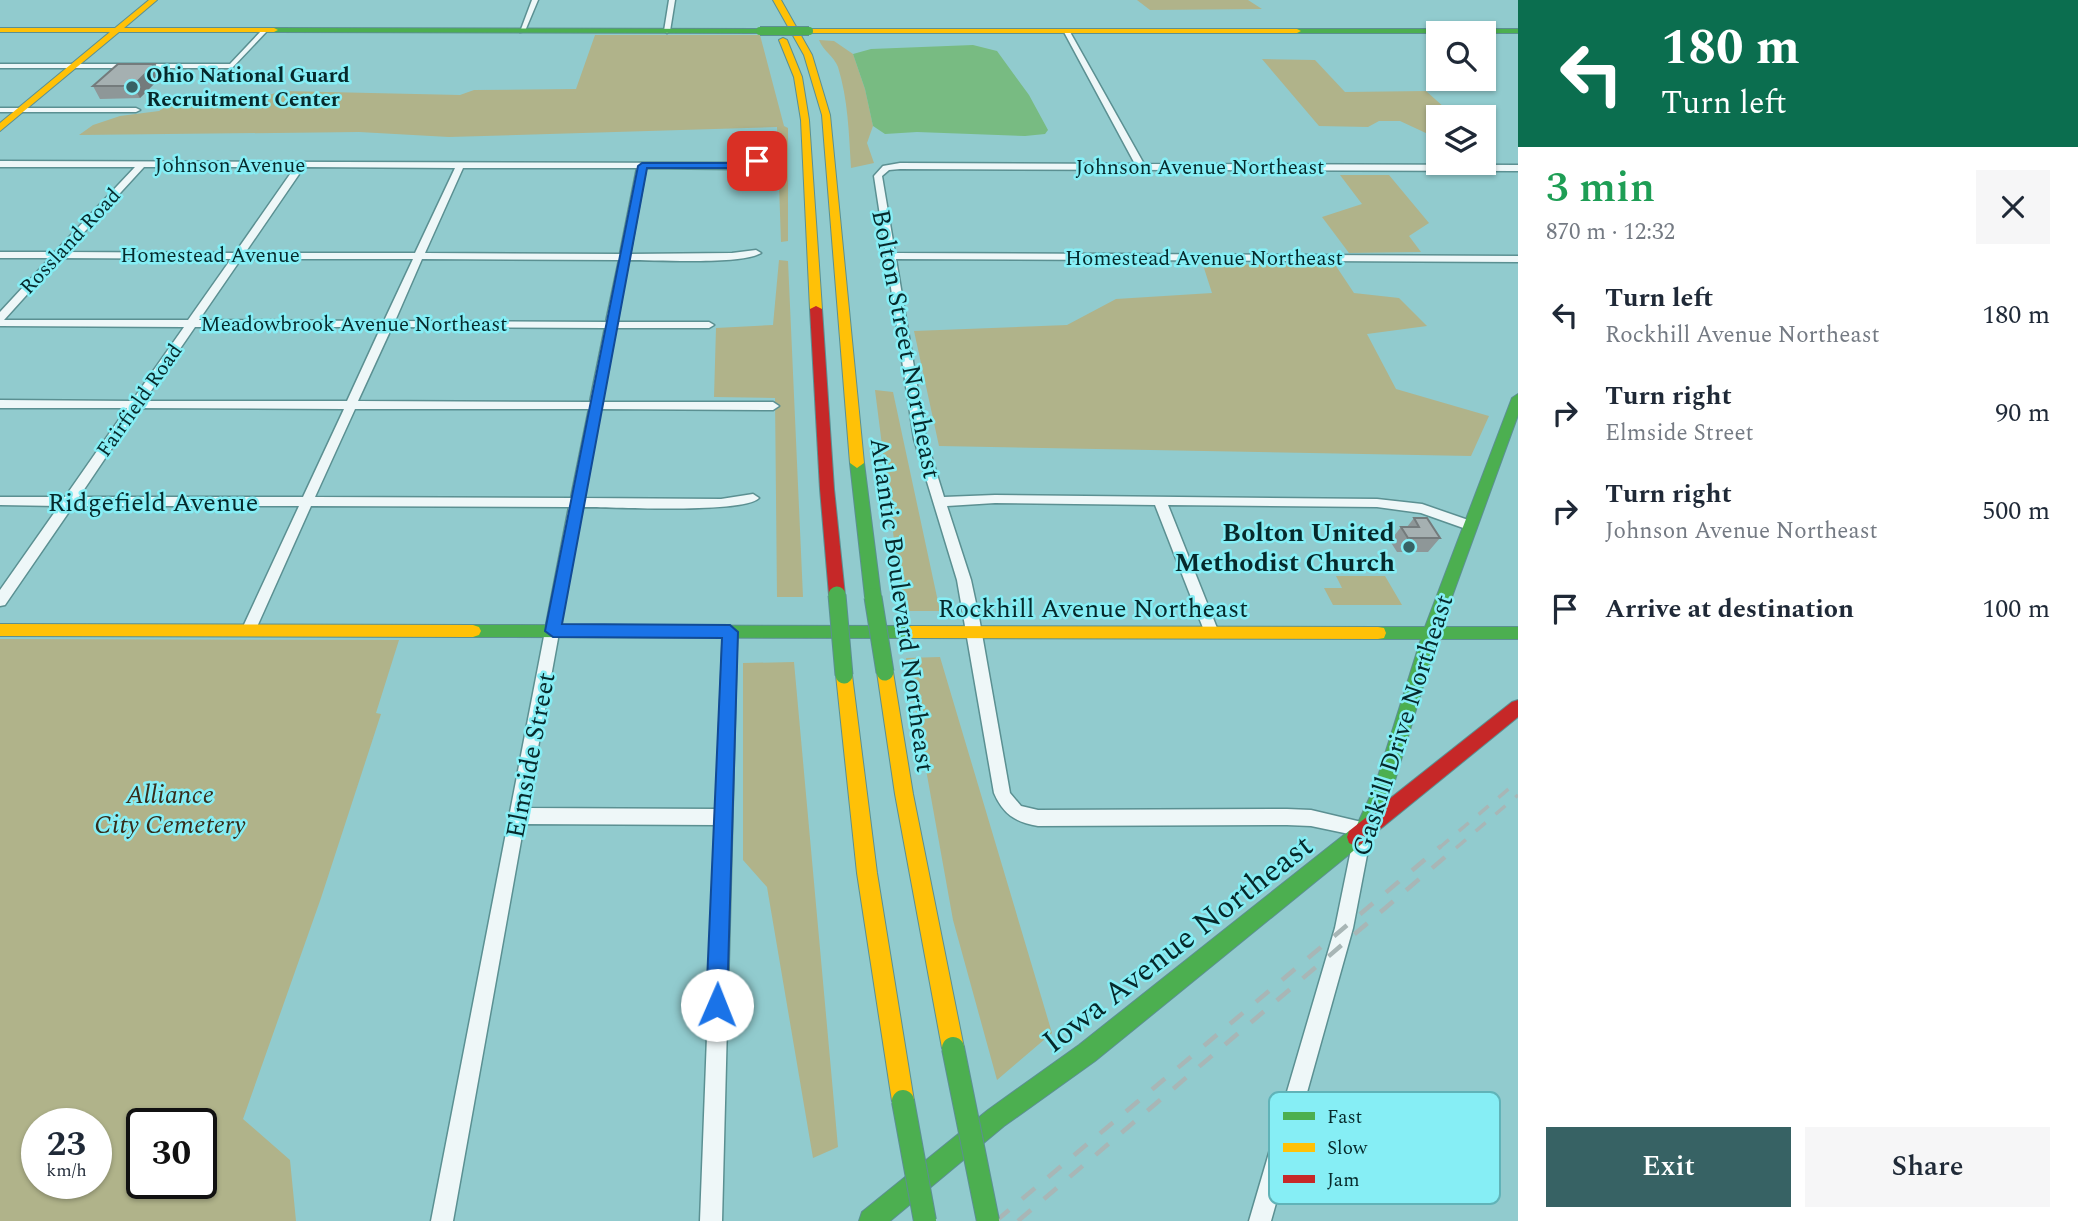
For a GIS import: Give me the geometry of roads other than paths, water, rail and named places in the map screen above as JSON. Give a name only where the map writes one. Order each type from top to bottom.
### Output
[{"type":"main road","points":[[0,128],[153,0]]},
{"type":"main road","points":[[759,0],[789,52],[803,101],[828,507],[844,675],[867,873],[925,1221]]},
{"type":"main road","name":"Atlantic Boulevard Northeast","points":[[777,0],[790,18],[810,57],[825,115],[861,502],[873,597],[904,794],[988,1221]]},
{"type":"main road","points":[[0,30],[1518,31]]},
{"type":"main road","name":"Gaskill Drive Northeast","points":[[1364,829],[1384,787],[1430,632],[1518,398]]},
{"type":"main road","name":"Rockhill Avenue Northeast","points":[[0,630],[1518,633]]},
{"type":"main road","name":"Iowa Avenue Northeast","points":[[871,1221],[996,1118],[1087,1053],[1518,707]]},
{"type":"street","points":[[522,31],[535,0]]},
{"type":"street","points":[[667,31],[672,0]]},
{"type":"street","points":[[0,66],[233,66],[264,31]]},
{"type":"street","points":[[1067,32],[1141,167]]},
{"type":"street","points":[[0,110],[136,110]]},
{"type":"street","points":[[249,629],[460,166],[740,166],[757,161]]},
{"type":"street","name":"Johnson Avenue","points":[[0,164],[460,166]]},
{"type":"street","name":"Rossland Road","points":[[0,320],[141,165]]},
{"type":"street","name":"Fairfield Road","points":[[0,601],[301,165]]},
{"type":"street","name":"Elmside Street","points":[[442,1221],[642,166]]},
{"type":"street","name":"Johnson Avenue Northeast","points":[[883,169],[900,166],[1518,167]]},
{"type":"street","name":"Bolton Street Northeast","points":[[883,169],[878,178],[920,439],[964,580],[1002,793],[1008,806],[1022,816],[1038,818],[1287,817],[1322,820],[1364,829]]},
{"type":"street","points":[[420,256],[732,257],[755,253]]},
{"type":"street","name":"Homestead Avenue","points":[[0,255],[420,256]]},
{"type":"street","name":"Homestead Avenue Northeast","points":[[890,256],[1518,259]]},
{"type":"street","name":"Meadowbrook Avenue Northeast","points":[[0,320],[709,325]]},
{"type":"street","points":[[0,404],[773,406]]},
{"type":"street","name":"Ridgefield Avenue","points":[[0,501],[722,503],[752,498]]},
{"type":"street","points":[[938,502],[995,499],[1377,503],[1422,509],[1469,525]]},
{"type":"street","points":[[1160,501],[1212,633]]},
{"type":"street","points":[[710,1221],[730,632]]},
{"type":"street","points":[[518,816],[722,817]]},
{"type":"street","name":"Gaskill Drive Northeast","points":[[1297,1092],[1344,928],[1364,829]]},
{"type":"street","name":"Gaskill Drive Northeast","points":[[1260,1221],[1269,1190]]},
{"type":"railway","points":[[1439,848],[1518,781]]},
{"type":"railway","points":[[1456,848],[1518,795]]},
{"type":"railway","points":[[996,1221],[1441,846]]},
{"type":"railway","points":[[1018,1221],[1458,846]]},
{"type":"place","name":"Ohio National Guard Recruitment Center","points":[[132,87]]},
{"type":"place","name":"Bolton United Methodist Church","points":[[1409,547]]},
{"type":"park label","name":"Alliance City Cemetery","points":[[170,809]]}]
